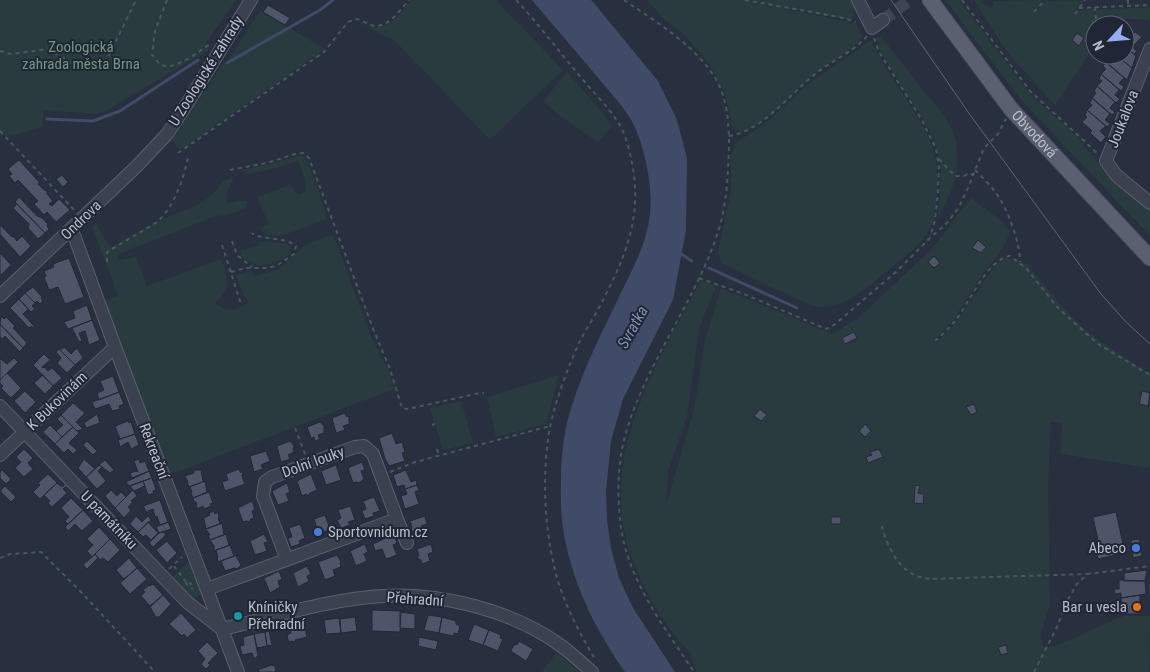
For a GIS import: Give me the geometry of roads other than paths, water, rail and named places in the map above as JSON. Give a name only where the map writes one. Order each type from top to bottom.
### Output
[{"type":"main road","name":"Obvodová","points":[[930,0],[1011,108],[1150,258]]},
{"type":"street","name":"U Zoologické zahrady","points":[[160,142],[188,104],[251,0]]},
{"type":"street","points":[[858,0],[878,24]]},
{"type":"street","name":"Joukalova","points":[[1150,49],[1106,161],[1116,175],[1150,203]]},
{"type":"street","name":"Ondrova","points":[[0,296],[138,166],[160,142]]},
{"type":"street","name":"Rekreační","points":[[70,229],[238,672]]},
{"type":"street","name":"K Bukovinám","points":[[0,455],[115,347]]},
{"type":"street","name":"U památníku","points":[[0,406],[187,602],[222,629]]},
{"type":"street","name":"Dolní louky","points":[[287,560],[263,496],[265,482],[272,477],[355,447],[364,446],[373,454],[407,543]]},
{"type":"street","points":[[207,589],[397,519]]},
{"type":"street","name":"Přehradní","points":[[222,629],[338,601],[383,596],[435,597],[480,608],[522,623],[560,644],[595,668]]},
{"type":"water","name":"Svratka","points":[[532,0],[591,0],[593,2],[658,81],[677,120],[687,158],[686,230],[673,300],[623,399],[611,441],[606,491],[607,520],[611,548],[619,578],[633,608],[675,672],[625,672],[594,622],[578,586],[567,548],[562,521],[561,472],[567,421],[589,361],[643,244],[651,204],[645,157],[634,125],[617,100]]},
{"type":"waterway","points":[[227,63],[320,10],[333,0]]},
{"type":"waterway","points":[[47,119],[93,121],[120,111],[198,60]]},
{"type":"waterway","points":[[677,254],[681,254],[692,261]]},
{"type":"waterway","points":[[709,268],[797,308]]},
{"type":"tunnel","points":[[883,20],[910,0]]},
{"type":"tram line","points":[[891,0],[968,112],[1101,294],[1126,322],[1150,344]]},
{"type":"place","name":"Sportovnidum.cz","points":[[318,532]]},
{"type":"place","name":"Abeco","points":[[1136,548]]},
{"type":"place","name":"Bar u vesla","points":[[1137,607]]},
{"type":"place","name":"Kníničky Přehradní","points":[[238,616]]},
{"type":"park label","name":"Zoologická zahrada města Brna","points":[[81,56]]}]
